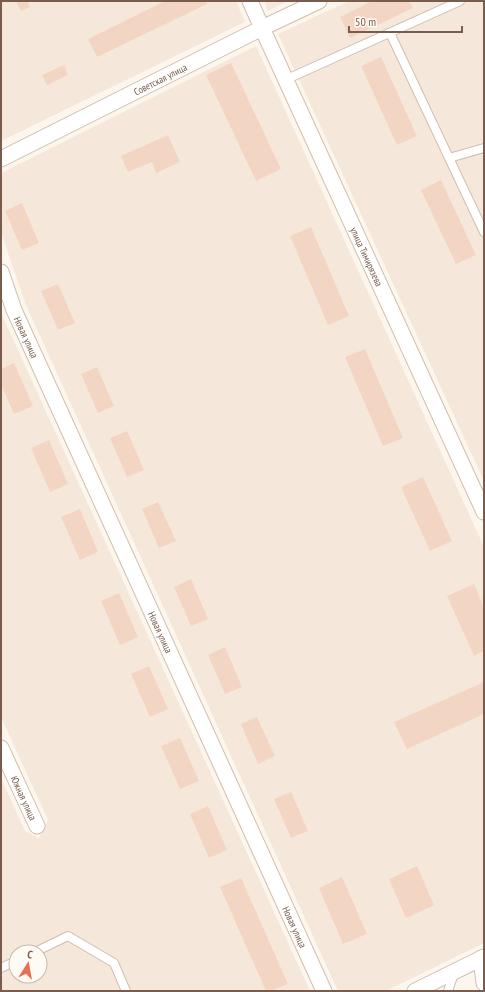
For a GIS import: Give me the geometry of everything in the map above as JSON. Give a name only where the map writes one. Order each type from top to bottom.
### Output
[{"type":"street","name":"улица Тимирязева","points":[[250,1],[484,512]]},
{"type":"street","name":"Советская улица","points":[[1,159],[319,1]]},
{"type":"street","name":"Новая улица","points":[[1,272],[14,310],[324,991]]},
{"type":"street","name":"Южная улица","points":[[1,748],[37,826]]},
{"type":"street","points":[[415,991],[483,958],[484,983]]},
{"type":"lane","points":[[285,80],[460,1]]},
{"type":"lane","points":[[390,33],[484,232]]},
{"type":"lane","points":[[449,158],[484,148]]},
{"type":"lane","points":[[48,946],[68,936],[114,963],[126,991]]},
{"type":"lane","points":[[448,991],[455,971]]},
{"type":"shaded area","points":[[1,1],[236,1],[245,22],[1,141]]},
{"type":"shaded area","points":[[264,1],[288,1],[268,11]]},
{"type":"shaded area","points":[[349,1],[484,1],[484,481],[278,34]]},
{"type":"shaded area","points":[[256,46],[484,547],[484,943],[386,991],[338,991],[26,305],[1,233],[1,173]]},
{"type":"shaded area","points":[[1,311],[310,991],[1,991],[1,778],[25,831],[39,838],[48,820],[1,717]]},
{"type":"building","points":[[27,1],[30,7],[21,11],[16,2]]},
{"type":"building","points":[[165,1],[206,1],[207,4],[97,57],[88,39]]},
{"type":"building","points":[[372,1],[409,1],[413,8],[350,38],[340,17]]},
{"type":"building","points":[[381,57],[417,136],[397,145],[361,66]]},
{"type":"building","points":[[231,63],[281,169],[256,181],[206,75]]},
{"type":"building","points":[[64,65],[68,75],[47,85],[42,75]]},
{"type":"building","points":[[168,135],[180,162],[156,173],[152,162],[128,172],[121,156]]},
{"type":"building","points":[[441,180],[476,255],[456,264],[421,190]]},
{"type":"building","points":[[22,203],[39,243],[22,250],[5,211]]},
{"type":"building","points":[[311,227],[349,316],[328,325],[290,236]]},
{"type":"building","points":[[58,284],[75,323],[58,330],[41,291]]},
{"type":"building","points":[[365,349],[403,438],[383,446],[345,357]]},
{"type":"building","points":[[14,363],[33,406],[14,414],[1,384],[1,369]]},
{"type":"building","points":[[97,367],[114,406],[98,413],[81,374]]},
{"type":"building","points":[[127,431],[144,470],[127,477],[110,438]]},
{"type":"building","points":[[49,440],[68,484],[50,492],[31,448]]},
{"type":"building","points":[[423,477],[452,541],[430,551],[401,487]]},
{"type":"building","points":[[158,502],[176,541],[159,548],[142,509]]},
{"type":"building","points":[[80,509],[98,552],[80,560],[61,517]]},
{"type":"building","points":[[191,579],[208,619],[191,626],[174,587]]},
{"type":"building","points":[[474,584],[484,607],[484,651],[474,656],[447,596]]},
{"type":"building","points":[[119,593],[138,637],[120,645],[101,601]]},
{"type":"building","points":[[225,647],[242,687],[225,694],[208,655]]},
{"type":"building","points":[[149,666],[168,709],[150,717],[131,674]]},
{"type":"building","points":[[484,682],[484,714],[407,749],[394,722]]},
{"type":"building","points":[[257,717],[275,756],[258,764],[241,724]]},
{"type":"building","points":[[180,738],[199,781],[180,789],[161,746]]},
{"type":"building","points":[[291,792],[308,831],[291,838],[274,799]]},
{"type":"building","points":[[208,806],[227,850],[209,858],[190,814]]},
{"type":"building","points":[[417,866],[434,905],[406,918],[389,879]]},
{"type":"building","points":[[342,877],[367,934],[343,944],[319,888]]},
{"type":"building","points":[[241,878],[288,984],[271,991],[266,991],[220,887]]}]
